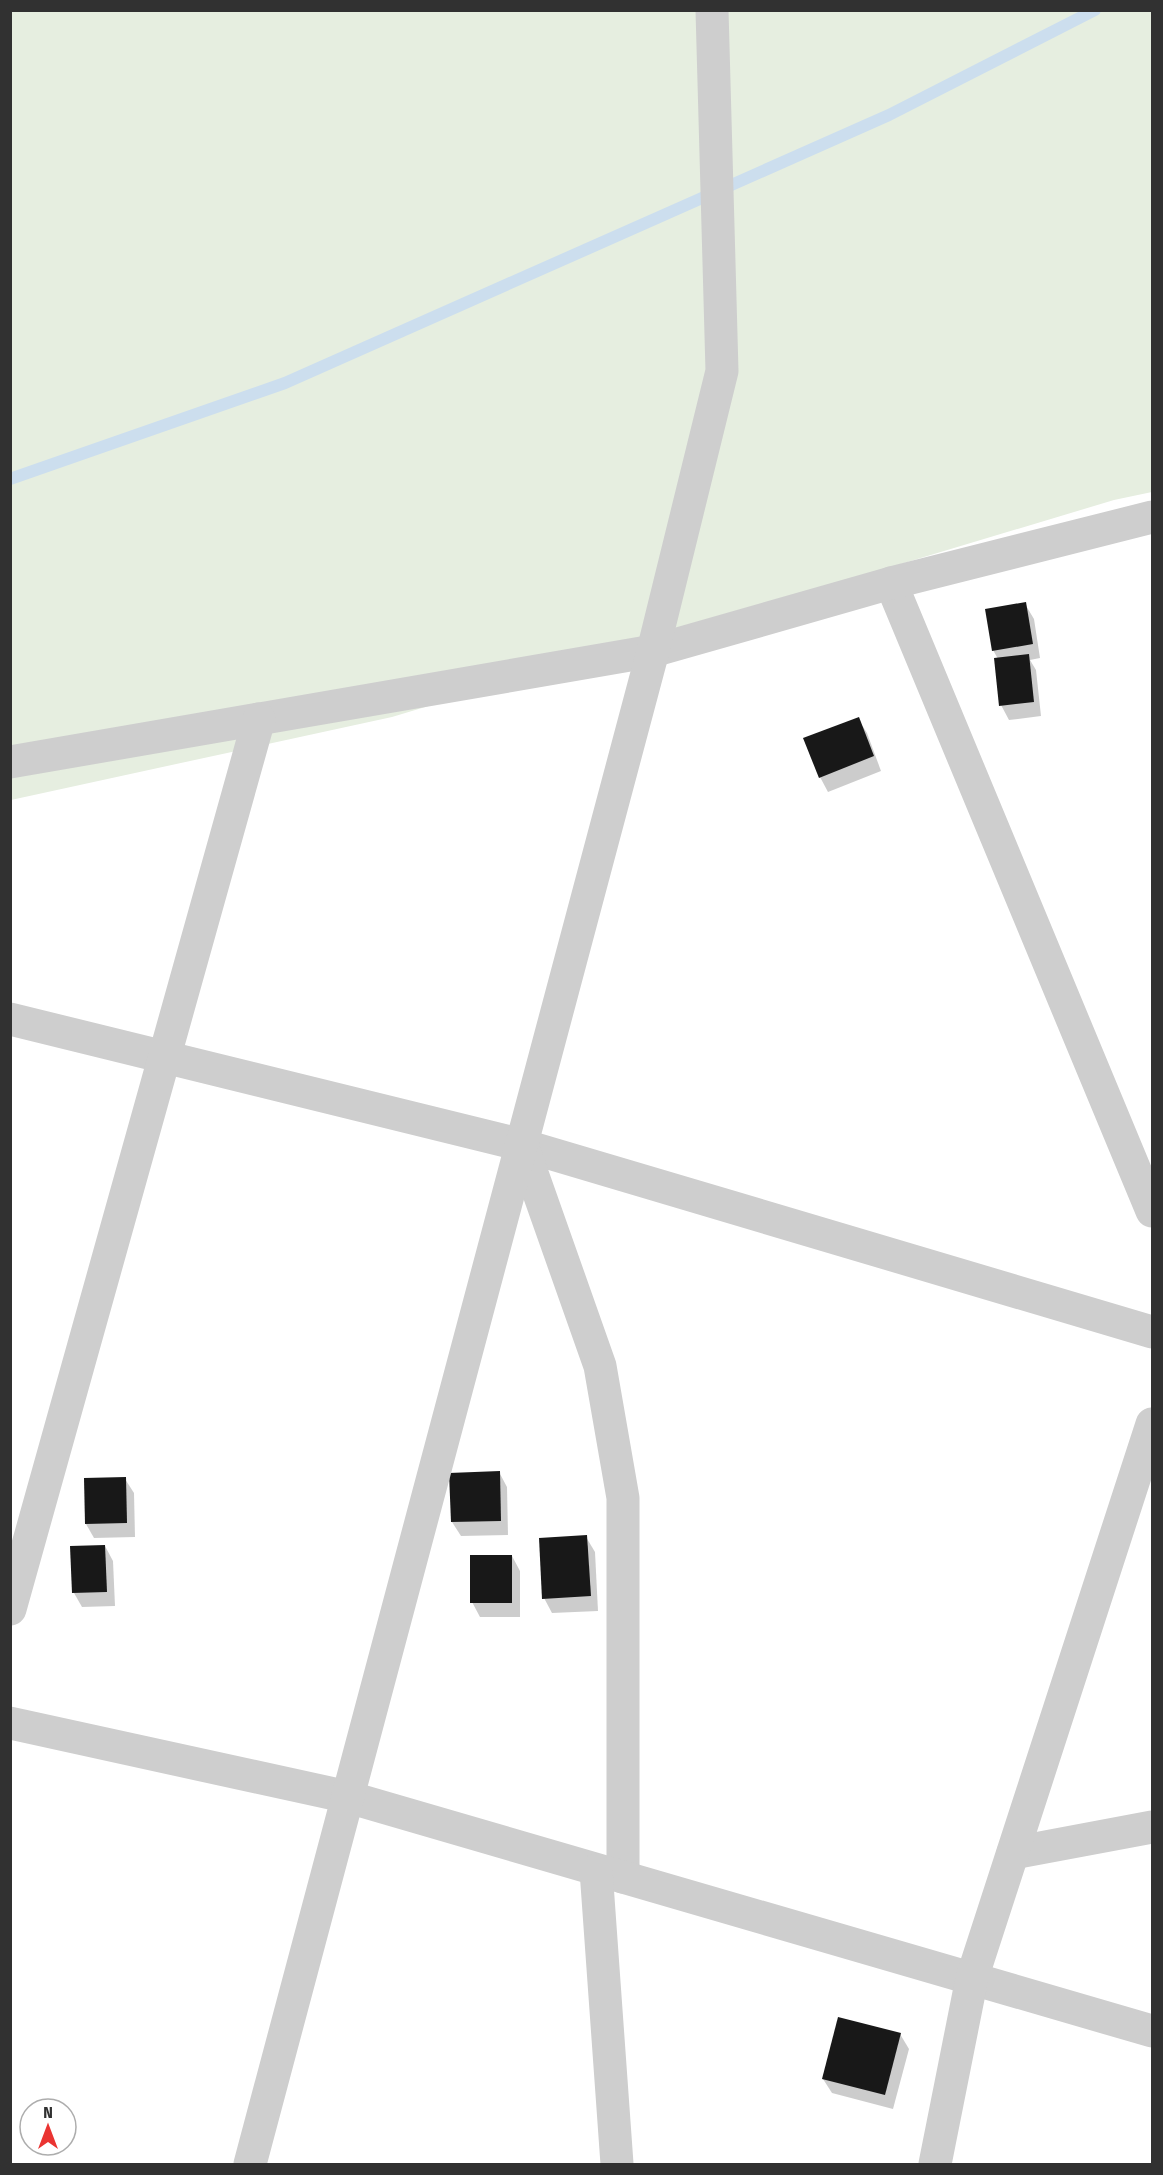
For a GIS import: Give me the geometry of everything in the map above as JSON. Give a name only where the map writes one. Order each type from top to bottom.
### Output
[{"type":"street","points":[[250,2164],[653,651],[722,371],[712,10]]},
{"type":"street","points":[[10,762],[653,651],[891,583],[1152,517]]},
{"type":"street","points":[[891,583],[1152,1211]]},
{"type":"street","points":[[10,1609],[259,719]]},
{"type":"street","points":[[10,1019],[522,1145],[1152,1332]]},
{"type":"street","points":[[522,1145],[600,1366],[623,1498],[610,1874],[617,2164]]},
{"type":"street","points":[[935,2164],[972,1978],[1152,1424]]},
{"type":"street","points":[[10,1723],[348,1797],[1152,2031]]},
{"type":"street","points":[[1013,1853],[1152,1827]]},
{"type":"shaded area","points":[[10,11],[1152,11],[1152,492],[1114,500],[392,717],[11,800]]},
{"type":"building","points":[[1026,602],[1033,644],[992,651],[985,609]]},
{"type":"building","points":[[1029,654],[1034,702],[999,706],[994,658]]},
{"type":"building","points":[[859,717],[874,756],[819,778],[803,738]]},
{"type":"building","points":[[500,1471],[501,1521],[451,1522],[449,1473]]},
{"type":"building","points":[[126,1477],[127,1523],[85,1524],[84,1478]]},
{"type":"building","points":[[587,1535],[591,1596],[542,1599],[539,1538]]},
{"type":"building","points":[[105,1545],[107,1592],[72,1593],[70,1546]]},
{"type":"building","points":[[470,1555],[512,1555],[512,1603],[470,1603]]},
{"type":"building","points":[[838,2017],[901,2033],[885,2095],[822,2079]]},
{"type":"waterway","points":[[10,479],[285,383],[889,115],[1095,10]]}]
